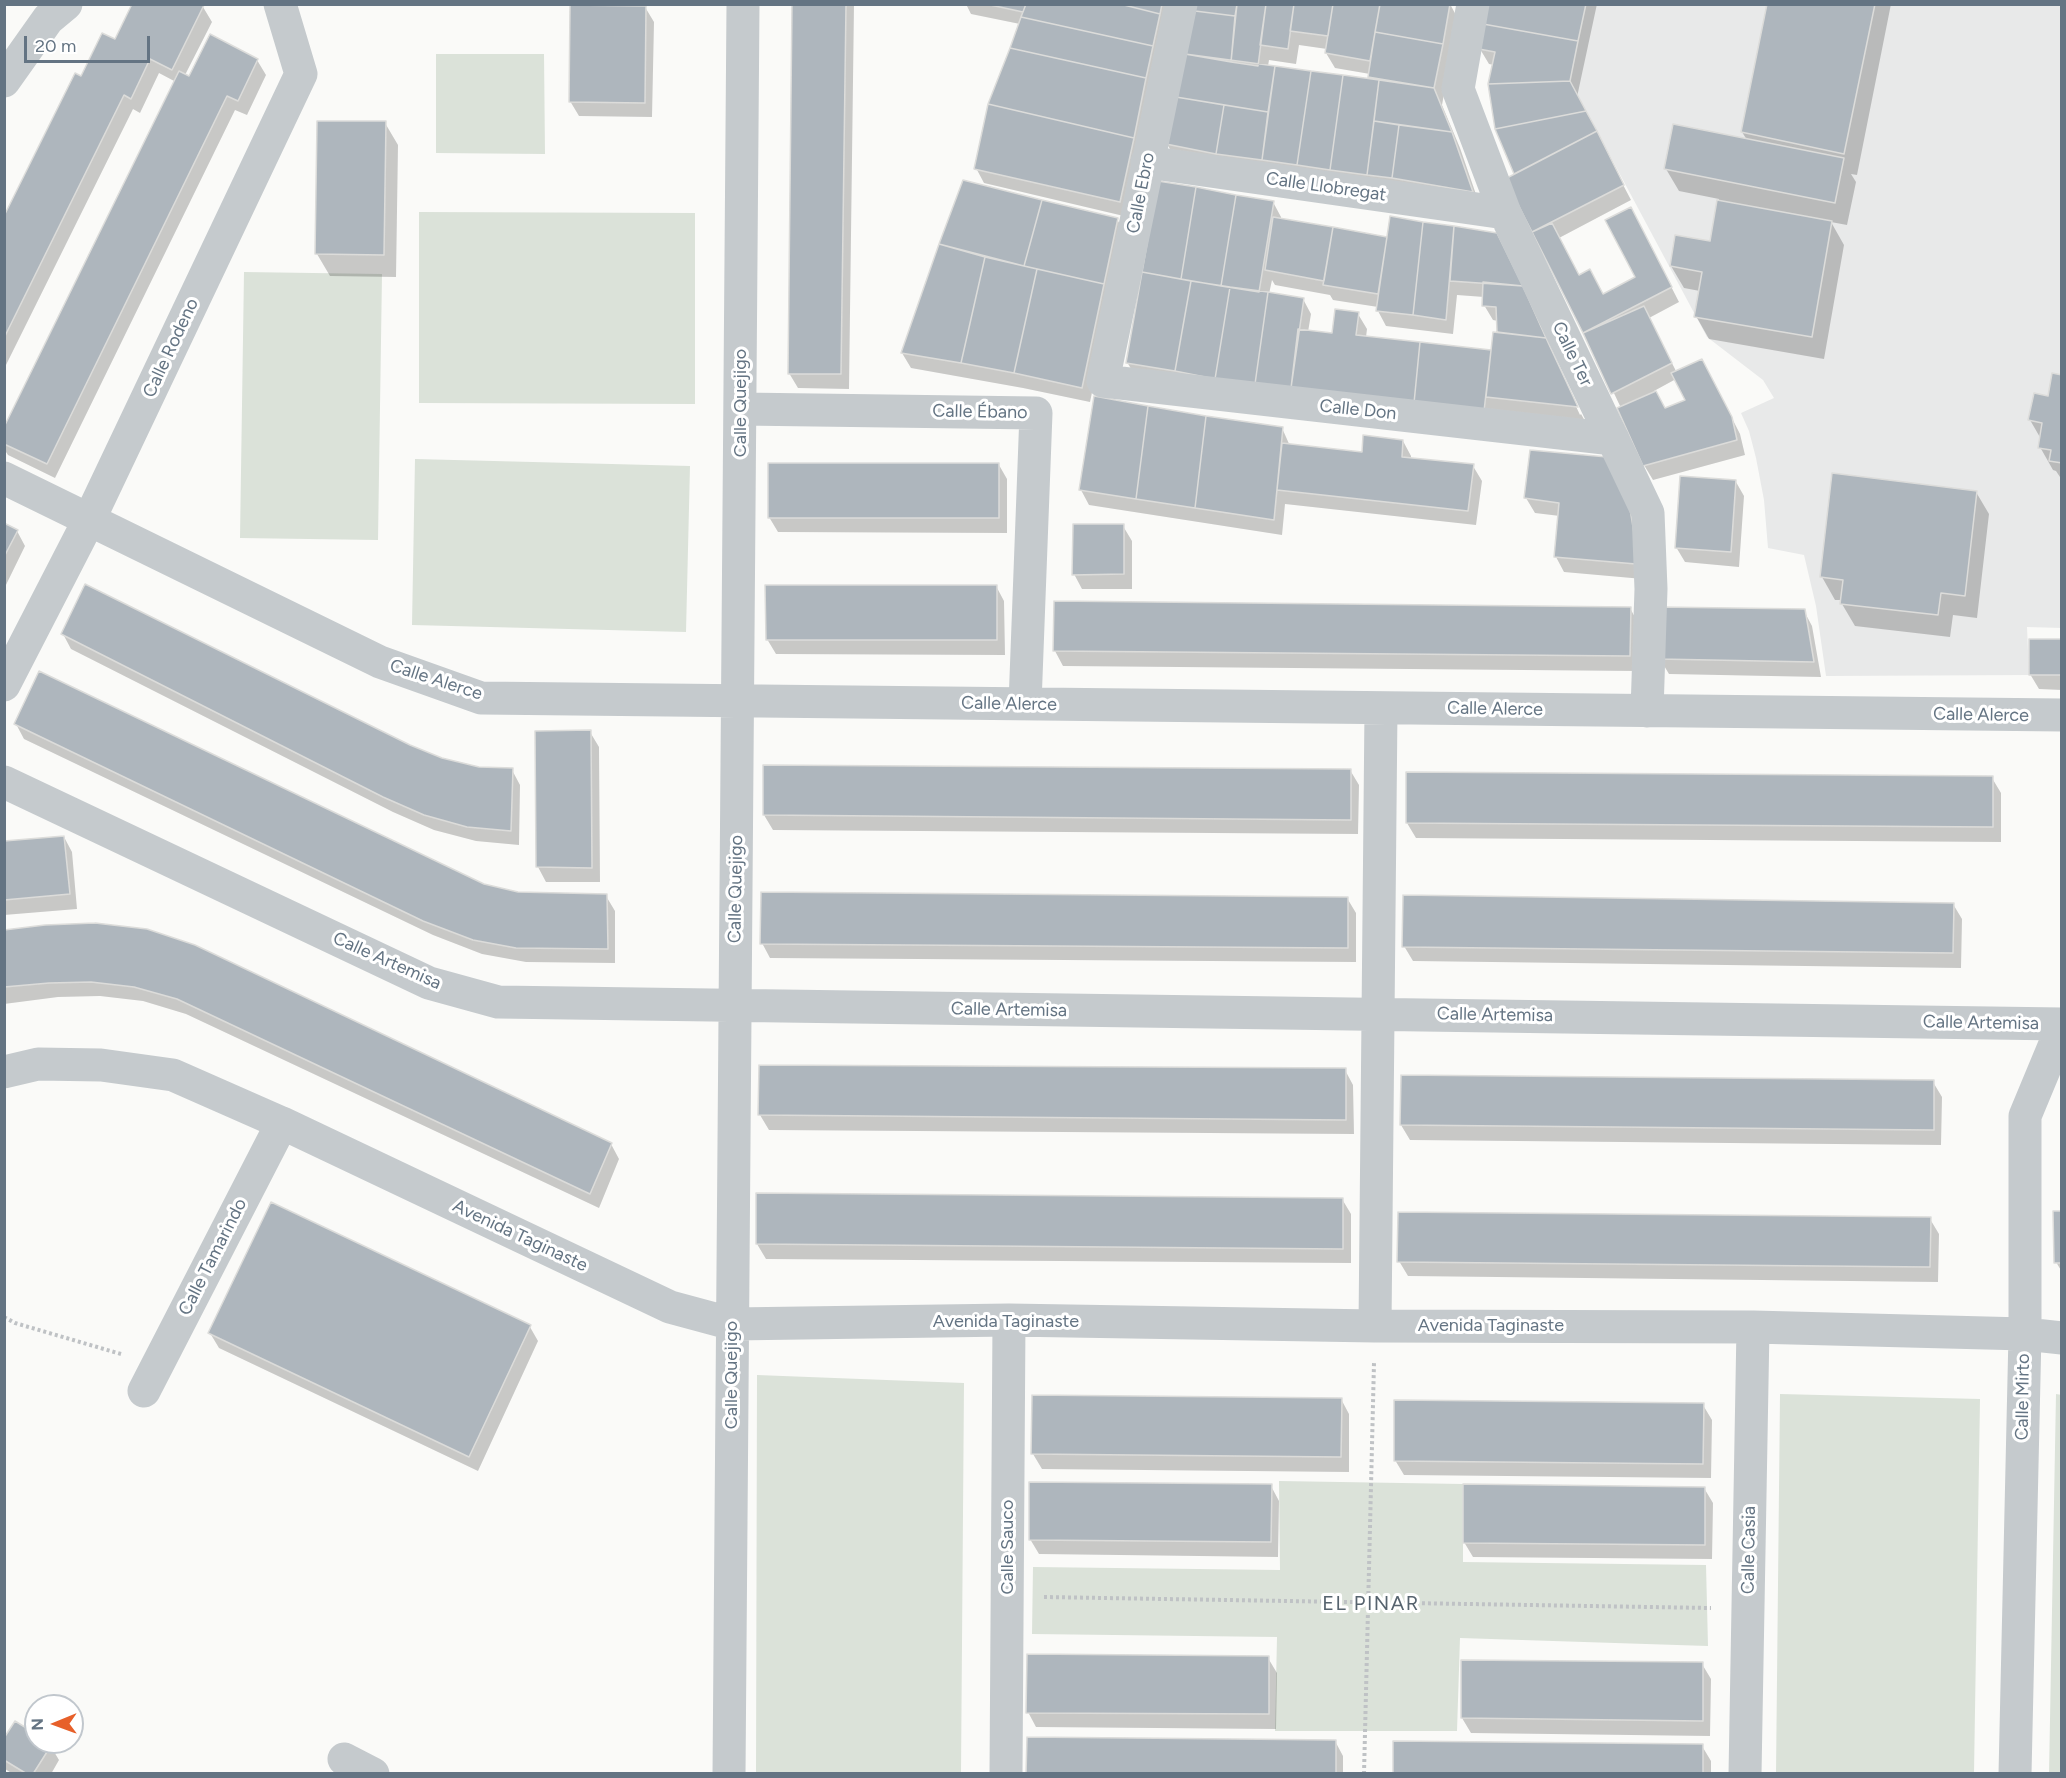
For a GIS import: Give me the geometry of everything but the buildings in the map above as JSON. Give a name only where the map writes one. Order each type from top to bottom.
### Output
[{"type":"street","points":[[4,81],[48,20],[66,4]]},
{"type":"street","name":"Calle Rodeno","points":[[4,685],[90,518],[301,74],[280,4]]},
{"type":"street","name":"Calle Quejigo","points":[[729,1773],[743,4]]},
{"type":"street","name":"Calle Ebro","points":[[1103,381],[1181,4]]},
{"type":"street","name":"Calle Ter","points":[[1473,4],[1458,89],[1505,213],[1648,513],[1652,589],[1647,711]]},
{"type":"street","name":"Calle Llobregat","points":[[1147,162],[1505,213]]},
{"type":"street","name":"Calle Don","points":[[1103,381],[1613,439]]},
{"type":"street","name":"Calle Ébano","points":[[741,409],[1036,413],[1025,704]]},
{"type":"street","name":"Calle Alerce","points":[[4,478],[90,518],[380,662],[481,698],[2061,716]]},
{"type":"street","points":[[1375,1326],[1381,708]]},
{"type":"street","name":"Calle Artemisa","points":[[4,782],[429,983],[498,1002],[2061,1026]]},
{"type":"street","name":"Calle Mirto","points":[[2015,1773],[2025,1334],[2025,1116],[2061,1026]]},
{"type":"street","name":"Avenida Taginaste","points":[[4,1072],[38,1064],[101,1065],[173,1075],[282,1123],[670,1307],[733,1324],[1009,1320],[1375,1326],[1753,1327],[2025,1334],[2061,1338]]},
{"type":"street","name":"Calle Tamarindo","points":[[151,1377],[282,1123]]},
{"type":"street","name":"Calle Sauco","points":[[1006,1773],[1009,1320]]},
{"type":"street","name":"Calle Casia","points":[[1745,1773],[1753,1327]]},
{"type":"street","points":[[344,1759],[373,1773]]},
{"type":"path","points":[[4,1317],[15,1323],[46,1332],[151,1377]]},
{"type":"path","points":[[1364,1773],[1375,1326]]},
{"type":"path","points":[[1007,1597],[1748,1609]]},
{"type":"shaded area","points":[[1586,5],[2061,5],[2062,628],[2027,627],[2029,675],[1826,676],[1816,606],[1804,555],[1768,548],[1764,500],[1756,458],[1749,431],[1741,413],[1774,398],[1763,380],[1707,337],[1570,81]]},
{"type":"shaded area","points":[[436,54],[544,54],[545,154],[436,153]]},
{"type":"shaded area","points":[[419,212],[695,213],[695,404],[419,403]]},
{"type":"shaded area","points":[[244,272],[382,274],[378,540],[240,538]]},
{"type":"shaded area","points":[[415,459],[690,466],[686,632],[412,625]]},
{"type":"shaded area","points":[[757,1375],[964,1383],[961,1773],[756,1773]]},
{"type":"shaded area","points":[[1780,1394],[1980,1399],[1974,1773],[1776,1773]]},
{"type":"shaded area","points":[[2056,1394],[2062,1395],[2062,1773],[2049,1774]]},
{"type":"shaded area","points":[[1279,1481],[1463,1484],[1463,1562],[1706,1565],[1708,1646],[1460,1638],[1457,1731],[1275,1731],[1277,1637],[1032,1634],[1033,1567],[1280,1570]]},
{"type":"district","name":"EL PINAR","points":[[1371,1604]]}]
